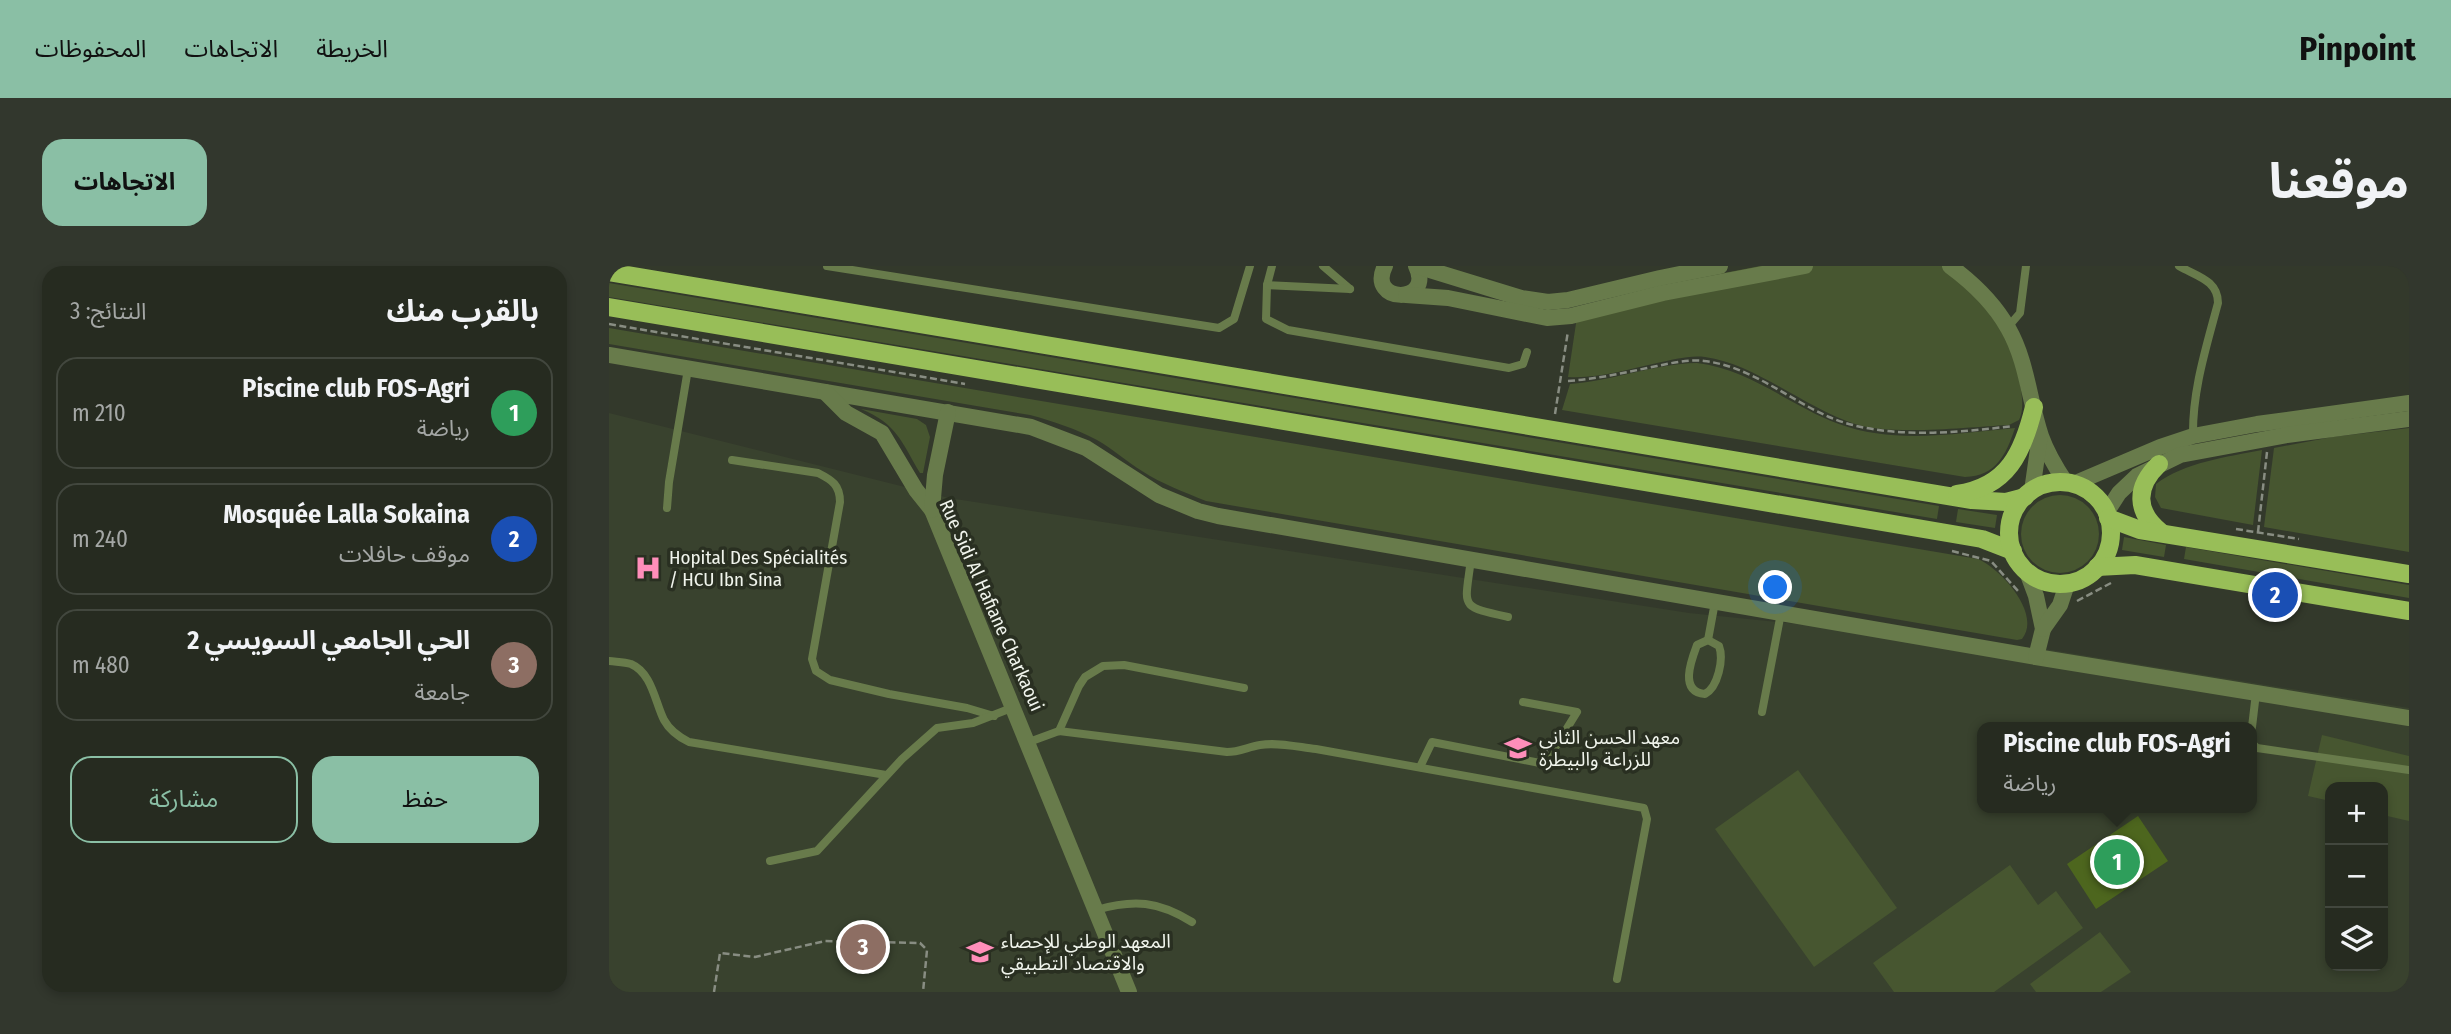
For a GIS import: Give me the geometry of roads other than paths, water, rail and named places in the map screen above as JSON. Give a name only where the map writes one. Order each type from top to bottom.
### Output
[{"type":"main road","points":[[609,272],[1989,502],[2006,502],[2043,485],[2070,484],[2093,495],[2107,515],[2110,526],[2108,553],[2084,578],[2067,584],[2046,582],[2027,572],[2013,551],[2009,535],[2012,518],[2028,494]]},
{"type":"main road","points":[[609,307],[1928,529],[1982,539],[2013,551]]},
{"type":"main road","points":[[1948,495],[1975,490],[2010,467],[2035,422]]},
{"type":"main road","points":[[2159,464],[2145,480],[2141,497],[2144,513],[2162,533]]},
{"type":"main road","points":[[2107,515],[2129,527],[2409,575]]},
{"type":"main road","points":[[2097,567],[2135,565],[2409,611]]},
{"type":"street","points":[[1385,266],[1382,279],[1386,289],[1395,295],[1448,298],[1547,318],[1571,316],[1663,293],[1805,266]]},
{"type":"street","points":[[1406,295],[1415,289],[1418,283],[1416,266]]},
{"type":"street","points":[[1416,266],[1521,298],[1548,302],[1568,300],[1662,272],[1720,266]]},
{"type":"street","points":[[1950,266],[1979,290],[2008,327],[2025,370],[2035,422],[2053,462],[2070,484],[2139,455],[2194,444],[2257,424],[2409,403]]},
{"type":"street","points":[[609,355],[1031,427],[1068,439],[1104,458],[1159,495],[1198,511],[2036,657],[2409,718]]},
{"type":"street","name":"Rue Sidi Al Hafiane Charkaoui","points":[[825,391],[846,413],[882,433],[916,490],[932,510],[1129,992]]},
{"type":"street","points":[[932,510],[935,475],[948,412]]},
{"type":"street","points":[[2107,515],[2128,484],[2194,444],[2269,438],[2409,419]]},
{"type":"street","points":[[2028,494],[2035,422]]},
{"type":"street","points":[[2027,572],[2036,596],[2043,629]]},
{"type":"street","points":[[2036,657],[2043,629],[2060,605],[2067,584]]},
{"type":"lane","points":[[827,266],[1219,328],[1234,319],[1250,266]]},
{"type":"lane","points":[[1272,266],[1267,285],[1266,319],[1287,330],[1509,368],[1517,368],[1523,364],[1527,352]]},
{"type":"lane","points":[[1267,285],[1350,289],[1323,266]]},
{"type":"lane","points":[[2008,327],[2020,313],[2026,266]]},
{"type":"lane","points":[[2179,266],[2213,285],[2218,293],[2218,303],[2197,383],[2194,444]]},
{"type":"lane","points":[[667,508],[688,369]]},
{"type":"lane","points":[[732,460],[818,473],[829,479],[840,492],[812,659],[821,676],[854,687],[967,708],[994,716]]},
{"type":"lane","points":[[1471,558],[1466,595],[1470,606],[1474,610],[1508,617]]},
{"type":"lane","points":[[1708,640],[1715,602]]},
{"type":"lane","points":[[1762,712],[1781,613]]},
{"type":"lane","points":[[1708,640],[1719,646],[1721,658],[1714,686],[1705,694],[1690,686],[1688,679],[1697,645],[1708,640]]},
{"type":"lane","points":[[609,661],[640,669],[649,682],[665,722],[689,742],[886,775]]},
{"type":"lane","points":[[1059,731],[1085,677],[1103,666],[1124,664],[1244,688]]},
{"type":"lane","points":[[2253,722],[2256,693]]},
{"type":"lane","points":[[1420,767],[1432,743],[1545,764],[1577,712],[1523,702]]},
{"type":"lane","points":[[770,861],[817,851],[886,775],[937,728],[973,723],[1014,707]]},
{"type":"lane","points":[[1029,743],[1059,731],[1227,752],[1243,751],[1259,745],[1285,745],[1644,808],[1647,819],[1617,979]]},
{"type":"lane","points":[[2257,748],[2409,770]]},
{"type":"lane","points":[[1096,910],[1119,903],[1138,902],[1176,912],[1192,922]]},
{"type":"place","name":"Hopital Des Spécialités / HCU Ibn Sina","points":[[648,568]]},
{"type":"place","name":"Mosquée Lalla Sokaina","points":[[2275,595]]},
{"type":"place","name":"معهد الحسن الثاني للزراعة والبيطرة","points":[[1518,748]]},
{"type":"place","name":"Piscine club FOS-Agri","points":[[2117,862]]},
{"type":"place","name":"الحي الجامعي السويسي 2","points":[[863,947]]},
{"type":"place","name":"المعهد الوطني للإحصاء والاقتصاد التطبيقي","points":[[980,952]]}]
